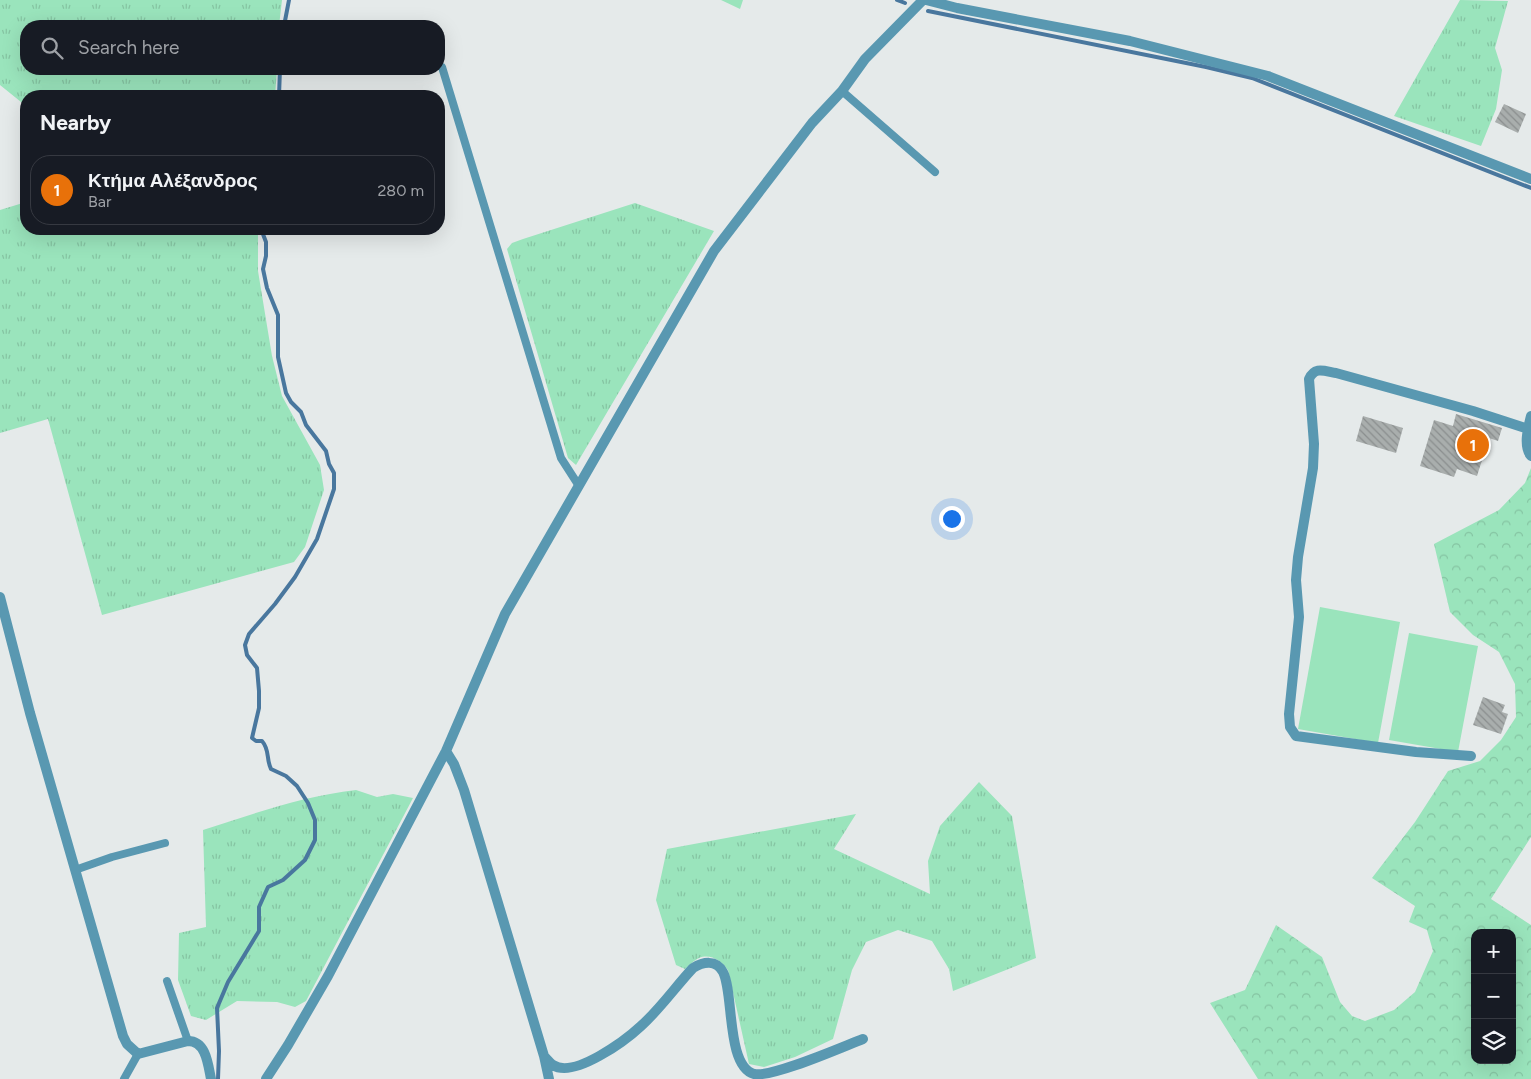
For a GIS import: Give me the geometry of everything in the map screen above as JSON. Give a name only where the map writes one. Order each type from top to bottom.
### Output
[{"type":"street","points":[[266,1079],[328,976],[446,751],[505,614],[714,251],[812,123],[842,91],[866,59],[924,0],[1130,41],[1268,76],[1531,179]]},
{"type":"street","points":[[1471,756],[1416,752],[1296,736],[1290,726],[1289,714],[1299,617],[1296,580],[1298,557],[1313,468],[1314,444],[1309,379],[1312,372],[1318,369],[1336,373],[1473,411],[1528,429]]},
{"type":"street","points":[[1531,416],[1527,447],[1531,456]]},
{"type":"street","points":[[0,597],[30,713],[123,1036],[127,1044],[138,1054],[188,1041],[198,1044],[203,1049],[211,1079]]},
{"type":"street","points":[[446,751],[454,764],[466,798],[544,1056],[549,1079]]},
{"type":"street","points":[[544,1056],[553,1065],[562,1068],[578,1065],[607,1051],[643,1025],[693,968],[702,962],[715,964],[722,970],[733,1034],[740,1060],[744,1068],[754,1074],[784,1070],[863,1039]]},
{"type":"lane","points":[[444,75],[561,458],[579,486]]},
{"type":"lane","points":[[842,91],[935,172]]},
{"type":"lane","points":[[75,870],[112,857],[165,843]]},
{"type":"lane","points":[[167,982],[188,1041]]},
{"type":"lane","points":[[124,1079],[138,1054]]},
{"type":"green space","points":[[0,0],[282,0],[280,20],[20,20],[20,75],[277,75],[275,90],[20,90],[20,101],[0,85]]},
{"type":"green space","points":[[721,0],[743,0],[740,9]]},
{"type":"green space","points":[[1460,0],[1508,1],[1495,48],[1502,70],[1496,109],[1481,146],[1394,116]]},
{"type":"green space","points":[[635,203],[714,231],[576,465],[568,458],[507,249],[512,243],[523,239]]},
{"type":"green space","points":[[20,204],[20,235],[258,235],[258,271],[272,356],[282,396],[320,465],[324,490],[305,547],[294,562],[102,615],[48,419],[0,433],[0,210]]},
{"type":"green space","points":[[1531,468],[1531,837],[1491,899],[1531,925],[1531,1079],[1258,1079],[1210,1003],[1245,990],[1276,925],[1322,957],[1340,1002],[1352,1016],[1365,1021],[1394,1010],[1415,992],[1433,951],[1427,930],[1409,922],[1415,906],[1372,878],[1415,822],[1448,771],[1480,761],[1501,740],[1516,717],[1515,684],[1499,652],[1473,635],[1450,612],[1434,544],[1499,510],[1525,483]]},
{"type":"green space","points":[[1320,607],[1400,622],[1378,743],[1298,729]]},
{"type":"green space","points":[[1409,633],[1478,646],[1458,752],[1389,740]]},
{"type":"green space","points":[[979,782],[1012,816],[1036,958],[953,991],[949,969],[932,941],[898,930],[866,942],[852,970],[833,1039],[795,1057],[764,1067],[749,1064],[728,970],[719,961],[707,956],[697,959],[685,969],[676,965],[656,900],[667,849],[856,814],[834,849],[930,894],[928,861],[940,826]]},
{"type":"green space","points":[[356,790],[377,797],[393,794],[413,798],[306,1001],[295,1007],[277,1002],[237,1001],[206,1020],[191,1016],[178,980],[179,933],[206,927],[203,830],[297,801]]},
{"type":"building","points":[[1504,104],[1526,114],[1518,133],[1495,122]]},
{"type":"building","points":[[1456,414],[1502,428],[1498,441],[1489,438],[1477,476],[1457,469],[1454,477],[1420,466],[1434,420],[1453,426]]},
{"type":"building","points":[[1363,416],[1403,428],[1396,453],[1356,441]]},
{"type":"building","points":[[1483,697],[1505,705],[1502,712],[1508,714],[1501,734],[1473,725]]},
{"type":"waterway","points":[[285,20],[289,0]]},
{"type":"waterway","points":[[897,0],[905,3]]},
{"type":"waterway","points":[[928,11],[1252,78],[1531,188]]},
{"type":"waterway","points":[[279,90],[280,75]]},
{"type":"waterway","points":[[218,1079],[217,1008],[228,982],[259,931],[259,907],[268,887],[283,880],[305,860],[315,840],[315,820],[308,803],[297,786],[286,776],[271,769],[264,744],[262,741],[256,741],[252,738],[259,708],[259,691],[257,668],[247,655],[245,645],[249,634],[295,577],[317,539],[334,489],[334,473],[329,464],[326,451],[306,425],[301,412],[291,402],[286,393],[278,357],[278,315],[267,288],[263,269],[266,256],[266,242],[263,235]]},
{"type":"place","name":"Κτήμα Αλέξανδρος","points":[[1473,445]]}]
